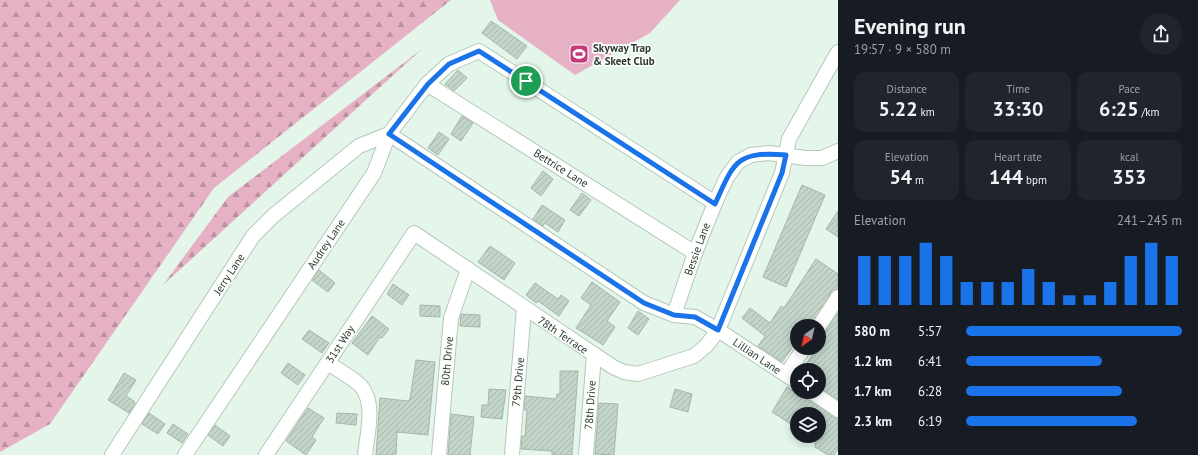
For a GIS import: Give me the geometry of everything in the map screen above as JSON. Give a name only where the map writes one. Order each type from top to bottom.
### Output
[{"type":"street","name":"Audrey Lane","points":[[185,455],[374,173],[389,134],[428,84],[449,64],[479,51],[715,204]]},
{"type":"street","points":[[786,155],[789,139],[838,52]]},
{"type":"street","name":"Bettrice Lane","points":[[428,84],[695,253]]},
{"type":"street","name":"Lillian Lane","points":[[389,134],[644,303],[674,315],[695,317],[718,330],[790,378]]},
{"type":"street","name":"Jerry Lane","points":[[112,455],[253,236],[273,216],[359,146],[389,134]]},
{"type":"street","name":"Bessie Lane","points":[[674,315],[695,253],[715,204],[727,177],[738,162],[751,155],[786,155],[805,158],[822,158],[838,151]]},
{"type":"street","name":"78th Terrace","points":[[414,233],[613,368],[624,372],[638,374],[694,356],[707,345],[718,330],[782,173],[786,155]]},
{"type":"street","name":"31st Way","points":[[266,455],[414,233]]},
{"type":"street","name":"80th Drive","points":[[439,455],[451,318],[468,269]]},
{"type":"street","points":[[824,319],[838,297]]},
{"type":"street","name":"79th Drive","points":[[512,455],[524,308]]},
{"type":"street","name":"78th Drive","points":[[586,455],[594,355]]},
{"type":"street","points":[[328,363],[360,386],[368,397],[369,409],[365,455]]},
{"type":"street","points":[[822,399],[838,410]]},
{"type":"green space","points":[[0,0],[451,0],[214,188],[50,424],[0,452]]},
{"type":"green space","name":"Skyway Trap & Skeet Club","points":[[490,0],[680,0],[650,33],[575,75],[498,20]]},
{"type":"green space","points":[[422,49],[163,285],[228,197]]},
{"type":"building","points":[[491,21],[527,46],[517,59],[482,33]]},
{"type":"building","points":[[458,70],[467,78],[454,91],[445,84]]},
{"type":"building","points":[[462,116],[473,123],[461,141],[451,134]]},
{"type":"building","points":[[439,132],[449,139],[438,155],[428,148]]},
{"type":"building","points":[[543,171],[553,179],[541,196],[531,188]]},
{"type":"building","points":[[802,185],[825,195],[786,287],[763,277]]},
{"type":"building","points":[[582,193],[591,200],[579,216],[570,210]]},
{"type":"building","points":[[542,205],[565,220],[558,232],[545,223],[543,226],[533,219]]},
{"type":"building","points":[[838,211],[838,237],[826,229]]},
{"type":"building","points":[[490,246],[515,263],[504,280],[478,262]]},
{"type":"building","points":[[816,259],[838,274],[838,289],[831,292],[815,319],[790,319],[790,351],[782,362],[758,346],[765,336],[742,318],[750,308],[770,323],[781,306],[784,308]]},
{"type":"building","points":[[319,270],[335,283],[328,292],[312,280]]},
{"type":"building","points":[[592,282],[620,302],[607,321],[615,327],[603,345],[576,328],[591,305],[581,298]]},
{"type":"building","points":[[535,283],[558,299],[561,295],[569,301],[559,316],[538,301],[536,303],[526,295]]},
{"type":"building","points":[[393,284],[409,295],[402,305],[387,294]]},
{"type":"building","points":[[420,305],[440,306],[440,317],[420,316]]},
{"type":"building","points":[[638,311],[649,319],[638,335],[628,328]]},
{"type":"building","points":[[838,313],[838,400],[826,392],[826,363],[807,363],[812,355],[826,355],[826,331]]},
{"type":"building","points":[[461,314],[480,315],[480,327],[460,326]]},
{"type":"building","points":[[372,316],[389,329],[382,338],[380,337],[368,355],[352,343]]},
{"type":"building","points":[[309,330],[329,343],[322,353],[302,339]]},
{"type":"building","points":[[416,360],[435,362],[428,435],[397,432],[396,455],[376,455],[380,398],[408,401],[410,399]]},
{"type":"building","points":[[288,363],[305,375],[298,385],[281,373]]},
{"type":"building","points":[[560,371],[578,371],[572,455],[552,455],[552,451],[521,449],[522,436],[525,436],[527,410],[524,410],[525,396],[556,399],[557,394],[560,394]]},
{"type":"building","points":[[124,373],[136,380],[126,396],[134,401],[135,404],[129,413],[108,400]]},
{"type":"building","points":[[787,387],[790,389],[790,399],[807,399],[820,407],[790,407],[790,424],[772,412]]},
{"type":"building","points":[[489,389],[506,390],[502,419],[481,417],[482,405],[488,405]]},
{"type":"building","points":[[675,389],[692,394],[688,412],[670,407]]},
{"type":"building","points":[[599,403],[618,404],[614,455],[595,454]]},
{"type":"building","points":[[308,408],[324,418],[312,437],[316,440],[306,455],[286,441]]},
{"type":"building","points":[[826,411],[838,418],[838,449],[834,455],[828,455],[815,447],[815,443],[826,443]]},
{"type":"building","points":[[149,413],[165,424],[158,434],[142,424]]},
{"type":"building","points":[[337,413],[357,414],[356,425],[336,423]]},
{"type":"building","points":[[451,414],[474,417],[470,455],[448,455]]},
{"type":"building","points":[[173,424],[188,434],[182,443],[167,433]]},
{"type":"building","points":[[215,425],[230,436],[223,446],[208,435]]},
{"type":"place","name":"Skyway Trap & Skeet Club","points":[[579,54]]},
{"type":"route","points":[[479,51],[526,81],[715,204],[727,177],[738,162],[751,155],[769,153],[786,155],[782,173],[718,330],[695,317],[674,315],[644,303],[389,134],[405,111],[428,84],[449,64],[479,51]]}]
